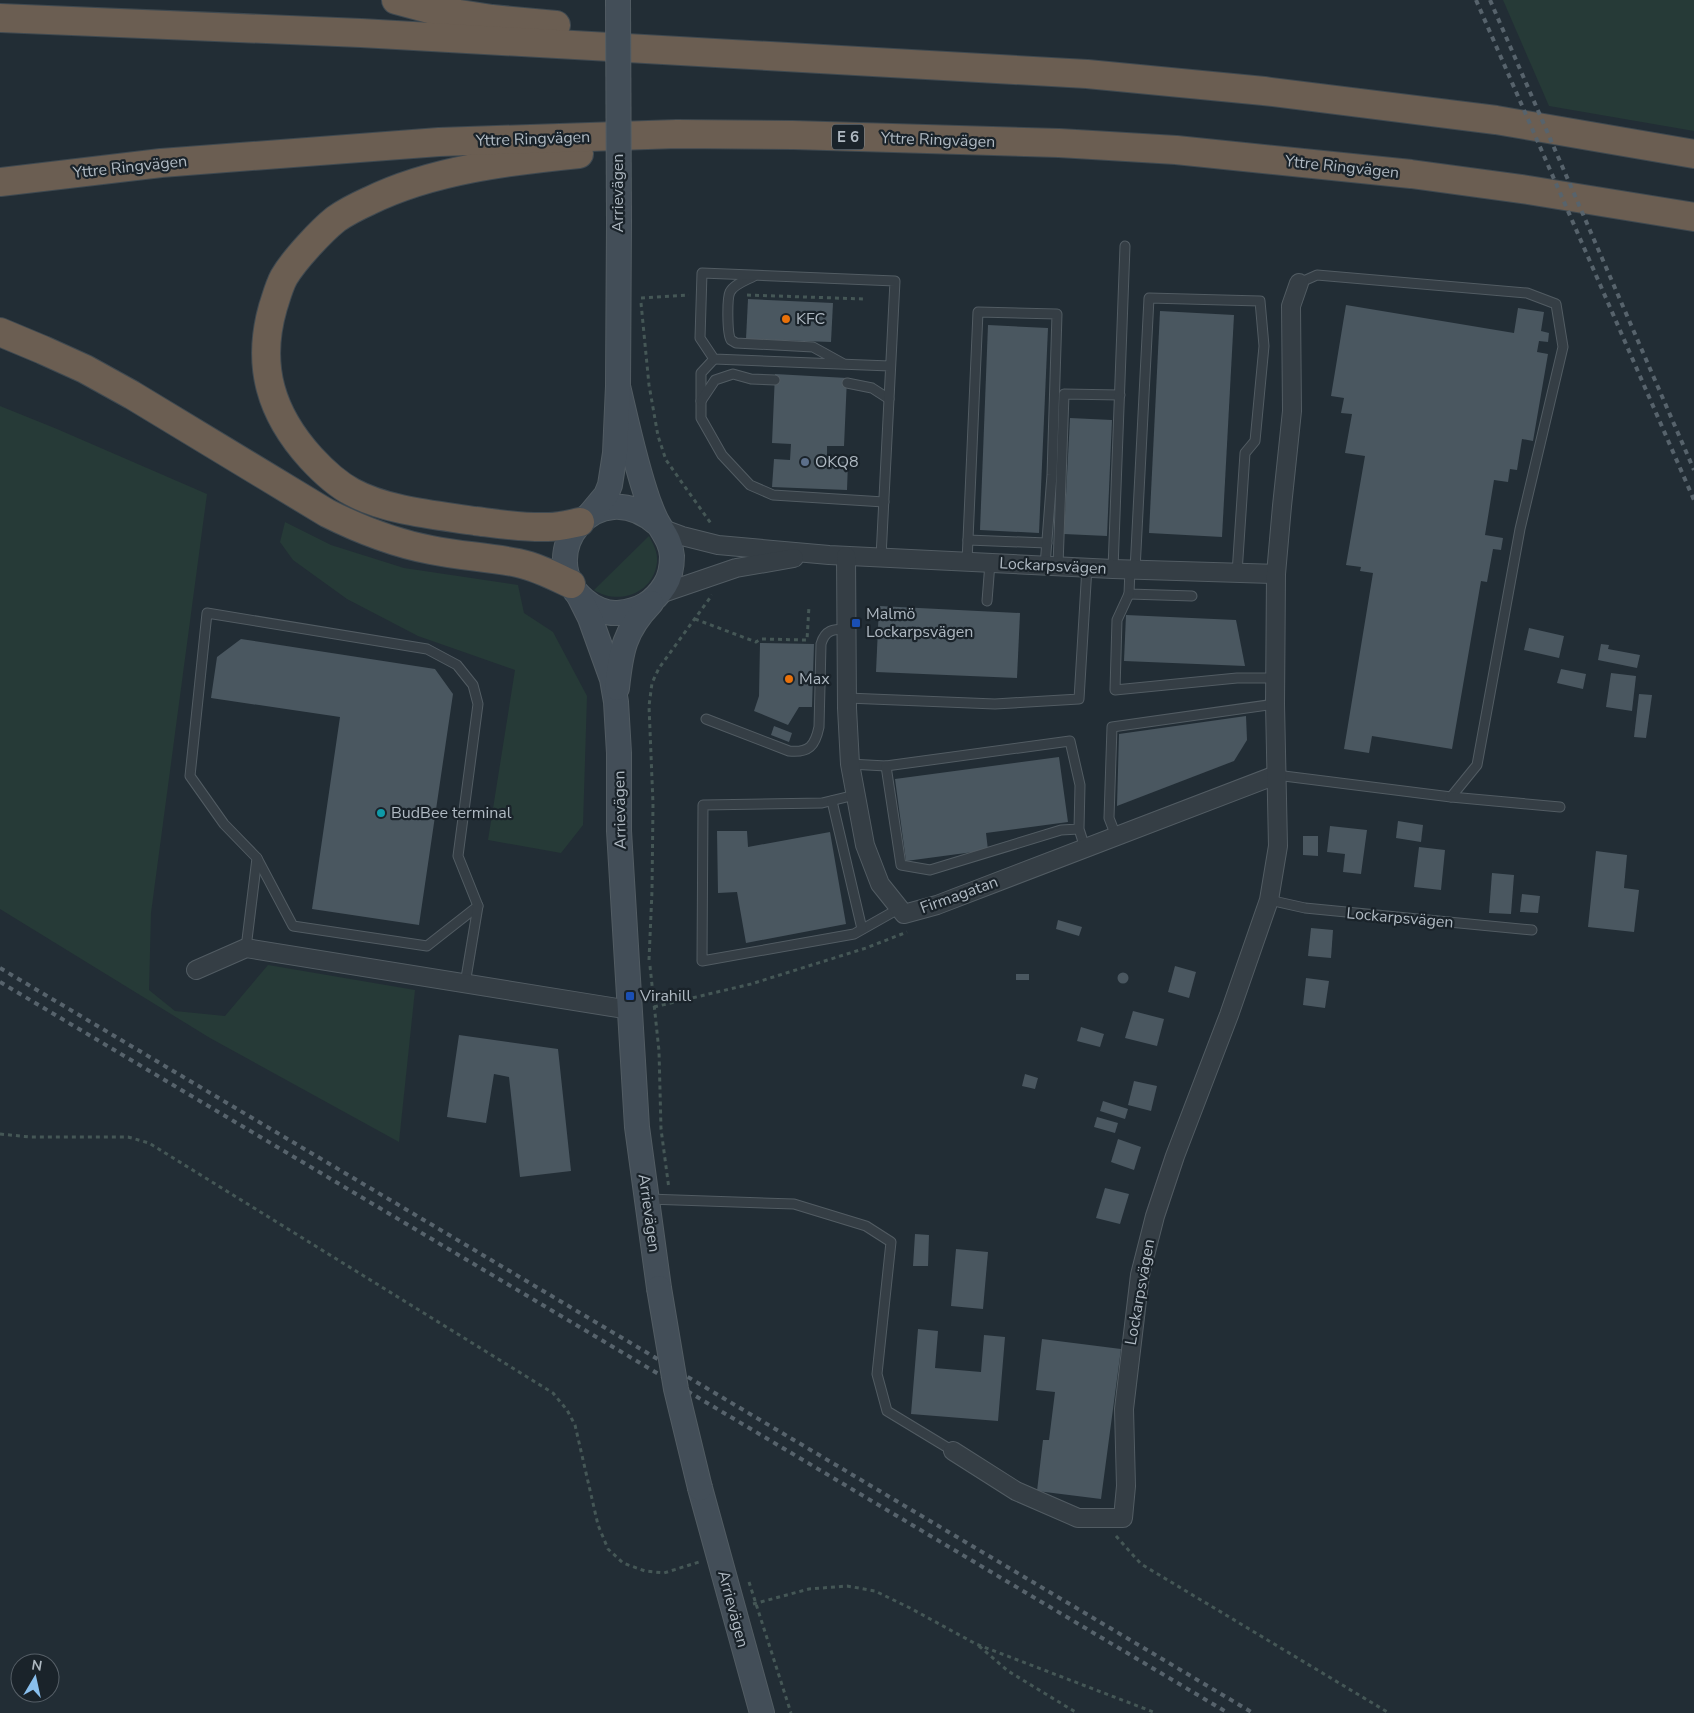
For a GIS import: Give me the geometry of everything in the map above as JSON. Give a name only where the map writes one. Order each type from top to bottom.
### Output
[{"type":"highway","points":[[396,0],[433,10],[492,19],[552,25],[813,42],[1088,74],[1264,91],[1477,118],[1694,154]]},
{"type":"highway","points":[[0,18],[360,32],[1088,74]]},
{"type":"highway","name":"Yttre Ringvägen","points":[[0,182],[161,163],[439,142],[677,134],[1059,143],[1176,150],[1411,174],[1538,191],[1694,217]]},
{"type":"highway","points":[[586,518],[550,527],[524,526],[453,518],[386,505],[352,492],[334,479],[302,447],[277,408],[271,390],[267,366],[270,319],[284,277],[314,240],[337,219],[390,190],[419,180],[527,159],[678,148],[1059,143]]},
{"type":"highway","points":[[0,332],[86,370],[132,395],[327,513],[355,527],[394,542],[526,565],[546,572],[575,590]]},
{"type":"main road","name":"Arrievägen","points":[[586,518],[606,495],[613,475],[616,436],[619,223],[618,0]]},
{"type":"main road","name":"Arrievägen","points":[[618,386],[641,478],[661,527]]},
{"type":"main road","points":[[620,506],[648,515],[661,527],[669,542],[672,555],[671,569],[667,582],[656,597],[641,608],[615,613],[595,607],[575,590],[566,572],[565,558],[572,532],[586,518],[605,508],[620,506]]},
{"type":"main road","name":"Arrievägen","points":[[575,590],[590,618],[612,679],[616,702],[619,753],[619,831],[638,1127],[659,1199],[659,1288],[676,1389],[718,1556],[762,1713]]},
{"type":"main road","name":"Arrievägen","points":[[616,702],[620,661],[626,640],[638,616],[656,597]]},
{"type":"street","name":"Lockarpsvägen","points":[[953,1451],[1016,1490],[1078,1518],[1123,1518],[1126,1486],[1124,1409],[1130,1346],[1140,1275],[1155,1216],[1175,1156],[1229,1015],[1269,900],[1278,846],[1276,574],[1292,411],[1291,306],[1299,284]]},
{"type":"street","name":"Lockarpsvägen","points":[[661,527],[682,536],[718,544],[837,556],[1276,574]]},
{"type":"street","name":"Lockarpsvägen","points":[[656,597],[736,568],[769,562],[837,556]]},
{"type":"street","name":"Firmagatan","points":[[837,556],[846,629],[850,764],[855,796],[865,845],[880,884],[904,914],[931,907],[1276,775]]},
{"type":"street","points":[[196,970],[246,948],[630,1010]]},
{"type":"lane","points":[[1125,246],[1120,395],[1126,569],[1129,594],[1117,620],[1115,690],[1237,678],[1276,678]]},
{"type":"lane","points":[[714,359],[700,338],[702,273],[895,281],[881,557]]},
{"type":"lane","points":[[757,275],[736,286],[730,292],[728,332],[731,340],[736,343],[813,347],[844,364]]},
{"type":"lane","points":[[1299,284],[1317,275],[1336,276],[1527,293],[1556,304],[1563,347],[1520,530],[1478,765],[1451,797]]},
{"type":"lane","points":[[1126,569],[1149,298],[1260,301],[1264,346],[1255,441],[1245,453],[1237,573]]},
{"type":"lane","points":[[967,562],[978,312],[1057,314],[1052,475],[1047,543],[1052,566]]},
{"type":"lane","points":[[884,502],[773,495],[750,485],[722,455],[701,418],[701,373],[714,359],[890,366]]},
{"type":"lane","points":[[701,401],[715,380],[734,374],[751,379],[775,380]]},
{"type":"lane","points":[[847,383],[872,388],[889,399]]},
{"type":"lane","points":[[1052,566],[1064,394],[1120,395]]},
{"type":"lane","points":[[968,540],[1047,543]]},
{"type":"lane","points":[[988,601],[990,563]]},
{"type":"lane","points":[[847,698],[995,704],[1079,699],[1087,567]]},
{"type":"lane","points":[[1129,594],[1192,596]]},
{"type":"lane","points":[[465,984],[478,906],[458,856],[478,704],[473,686],[457,665],[427,649],[207,613],[190,776],[224,824],[257,858],[293,926],[427,946],[478,906]]},
{"type":"lane","points":[[706,719],[789,751],[800,752],[809,748],[817,740],[820,728],[821,644],[823,637],[827,631],[846,629]]},
{"type":"lane","points":[[1116,836],[1109,818],[1112,727],[1276,704]]},
{"type":"lane","points":[[850,764],[886,766],[1070,741],[1080,785],[1079,829],[1085,848]]},
{"type":"lane","points":[[886,766],[901,865],[930,870],[1062,830],[1079,829]]},
{"type":"lane","points":[[1276,775],[1451,797],[1560,807]]},
{"type":"lane","points":[[855,796],[822,803],[703,805],[702,961],[854,934],[900,908]]},
{"type":"lane","points":[[832,801],[862,929]]},
{"type":"lane","points":[[246,948],[257,858]]},
{"type":"lane","name":"Lockarpsvägen","points":[[1269,900],[1305,908],[1532,930]]},
{"type":"lane","points":[[659,1199],[794,1204],[866,1226],[891,1242],[877,1374],[887,1411],[953,1451]]},
{"type":"path","points":[[640,290],[649,385],[658,436],[666,460],[718,535],[718,544]]},
{"type":"path","points":[[743,294],[864,299]]},
{"type":"path","points":[[641,298],[689,295]]},
{"type":"path","points":[[659,1199],[661,1129],[659,1050],[649,961],[653,804],[649,706],[652,683],[659,668],[713,594],[717,586],[717,574]]},
{"type":"path","points":[[695,619],[756,642],[760,639],[807,640],[809,606]]},
{"type":"path","points":[[0,1134],[30,1137],[128,1137],[149,1143],[553,1393],[567,1410],[574,1425],[598,1525],[608,1549],[623,1563],[645,1570],[664,1572],[718,1556]]},
{"type":"path","points":[[1100,1518],[1141,1564],[1389,1713]]},
{"type":"path","points":[[748,1577],[792,1713]]},
{"type":"path","points":[[733,1609],[809,1588],[847,1586],[875,1591],[976,1644],[1156,1713]]},
{"type":"path","points":[[976,1644],[1008,1671],[1077,1713]]},
{"type":"green space","points":[[1503,0],[1694,0],[1694,131],[1549,106]]},
{"type":"green space","points":[[0,406],[207,494],[151,913],[149,990],[175,1011],[225,1016],[268,965],[415,990],[399,1142],[210,1038],[0,909]]},
{"type":"green space","points":[[285,522],[331,545],[404,568],[518,585],[524,613],[553,632],[587,696],[583,825],[561,853],[488,840],[515,670],[418,636],[347,599],[293,560],[280,542]]},
{"type":"green space","points":[[649,536],[656,551],[657,562],[649,582],[642,589],[634,594],[614,597],[594,590]]},
{"type":"building","points":[[748,299],[833,303],[831,342],[746,339]]},
{"type":"building","points":[[1346,305],[1514,333],[1518,308],[1544,312],[1541,331],[1549,333],[1548,342],[1539,341],[1537,352],[1548,354],[1533,441],[1522,439],[1517,470],[1510,469],[1508,482],[1494,480],[1485,535],[1503,538],[1501,550],[1493,549],[1487,582],[1481,581],[1452,749],[1372,736],[1369,753],[1344,749],[1373,573],[1360,571],[1361,567],[1346,565],[1365,456],[1345,453],[1352,414],[1341,413],[1344,398],[1331,396]]},
{"type":"building","points":[[1160,311],[1234,315],[1222,537],[1149,533]]},
{"type":"building","points":[[988,325],[1048,328],[1039,533],[980,530]]},
{"type":"building","points":[[775,374],[847,378],[844,446],[827,446],[827,461],[848,462],[847,490],[772,487],[774,459],[790,460],[791,444],[772,443]]},
{"type":"building","points":[[1070,418],[1112,420],[1107,536],[1064,534]]},
{"type":"building","points":[[879,606],[1020,613],[1017,678],[876,672]]},
{"type":"building","points":[[1126,615],[1236,620],[1245,666],[1124,661]]},
{"type":"building","points":[[1529,628],[1564,636],[1559,658],[1524,650]]},
{"type":"building","name":"BudBee terminal","points":[[241,639],[435,669],[453,694],[419,925],[312,909],[340,717],[211,698],[217,657]]},
{"type":"building","points":[[760,643],[814,644],[812,707],[799,707],[788,725],[754,711],[759,696]]},
{"type":"building","points":[[1601,644],[1609,645],[1608,649],[1640,655],[1637,668],[1598,660]]},
{"type":"building","points":[[1561,669],[1586,674],[1583,689],[1557,683]]},
{"type":"building","points":[[1611,673],[1636,676],[1632,711],[1606,707]]},
{"type":"building","points":[[1639,694],[1652,695],[1646,738],[1634,737]]},
{"type":"building","points":[[1246,716],[1247,740],[1234,761],[1117,806],[1119,734]]},
{"type":"building","points":[[774,726],[792,733],[789,742],[771,735]]},
{"type":"building","points":[[1059,757],[1068,822],[986,833],[988,850],[906,861],[895,779]]},
{"type":"building","points":[[1398,821],[1423,825],[1421,842],[1396,838]]},
{"type":"building","points":[[1330,826],[1367,830],[1361,874],[1343,872],[1345,854],[1327,852]]},
{"type":"building","points":[[717,831],[747,831],[748,847],[830,832],[846,924],[746,943],[737,892],[718,893]]},
{"type":"building","points":[[1303,836],[1318,836],[1318,856],[1303,855]]},
{"type":"building","points":[[1419,847],[1445,850],[1441,890],[1414,887]]},
{"type":"building","points":[[1596,851],[1627,855],[1624,888],[1639,890],[1634,932],[1588,927]]},
{"type":"building","points":[[1492,873],[1514,875],[1511,914],[1489,913]]},
{"type":"building","points":[[1522,894],[1540,896],[1538,913],[1520,912]]},
{"type":"building","points":[[1058,920],[1082,927],[1079,936],[1056,929]]},
{"type":"building","points":[[1311,928],[1333,930],[1331,958],[1308,956]]},
{"type":"building","points":[[1175,966],[1196,972],[1189,998],[1168,992]]},
{"type":"building","points":[[1123,972],[1129,978],[1123,984],[1117,978]]},
{"type":"building","points":[[1016,974],[1029,974],[1029,980],[1016,980]]},
{"type":"building","points":[[1306,978],[1329,981],[1325,1008],[1303,1005]]},
{"type":"building","points":[[1133,1011],[1164,1019],[1157,1046],[1125,1038]]},
{"type":"building","points":[[1081,1027],[1104,1034],[1100,1047],[1077,1041]]},
{"type":"building","points":[[459,1035],[558,1049],[571,1171],[520,1177],[509,1077],[494,1074],[486,1123],[447,1117]]},
{"type":"building","points":[[1025,1074],[1038,1078],[1035,1089],[1022,1086]]},
{"type":"building","points":[[1134,1081],[1157,1086],[1151,1111],[1128,1105]]},
{"type":"building","points":[[1103,1101],[1128,1109],[1125,1119],[1100,1111]]},
{"type":"building","points":[[1097,1117],[1118,1123],[1115,1133],[1094,1127]]},
{"type":"building","points":[[1118,1139],[1141,1147],[1134,1170],[1111,1162]]},
{"type":"building","points":[[1105,1188],[1129,1194],[1120,1224],[1096,1218]]},
{"type":"building","points":[[915,1234],[929,1235],[928,1266],[913,1266]]},
{"type":"building","points":[[956,1249],[988,1252],[983,1309],[951,1306]]},
{"type":"building","points":[[918,1329],[938,1331],[935,1368],[981,1372],[984,1335],[1005,1337],[998,1421],[911,1414]]},
{"type":"building","points":[[1042,1339],[1121,1349],[1101,1499],[1037,1491],[1043,1440],[1049,1440],[1055,1392],[1036,1390]]},
{"type":"railway","points":[[1476,0],[1694,500]]},
{"type":"railway","points":[[1490,0],[1694,470]]},
{"type":"railway","points":[[0,968],[1253,1713]]},
{"type":"railway","points":[[0,982],[1228,1713]]},
{"type":"place","name":"KFC","points":[[786,319]]},
{"type":"place","name":"OKQ8","points":[[805,462]]},
{"type":"place","name":"Malmö Lockarpsvägen","points":[[856,623]]},
{"type":"place","name":"Max","points":[[789,679]]},
{"type":"place","name":"BudBee terminal","points":[[381,813]]},
{"type":"place","name":"Virahill","points":[[630,996]]}]
